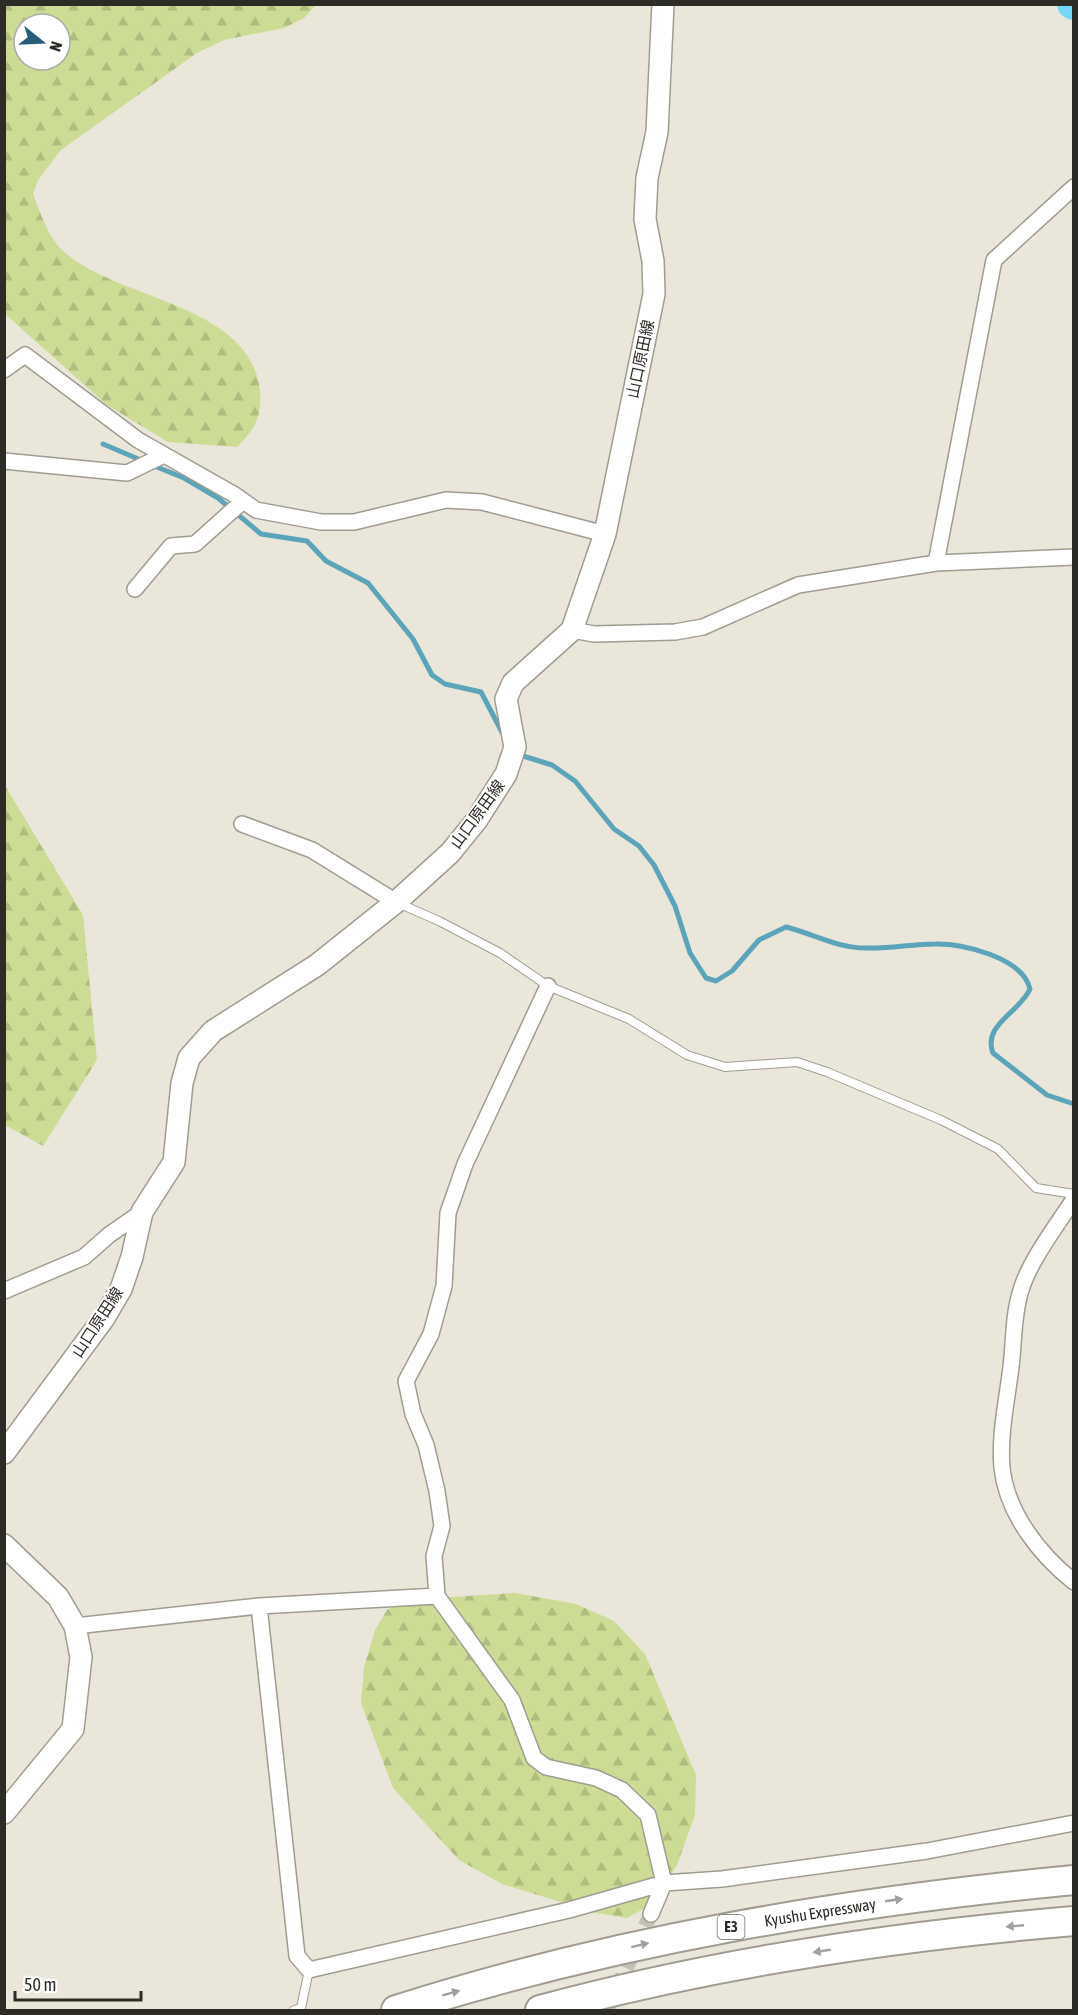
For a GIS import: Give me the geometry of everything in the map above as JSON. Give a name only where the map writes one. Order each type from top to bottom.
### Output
[{"type":"highway","name":"Kyushu Expressway","points":[[396,2010],[550,1967],[668,1939],[813,1911],[968,1890],[1074,1880]]},
{"type":"highway","points":[[540,2010],[656,1983],[817,1952],[979,1929],[1074,1921]]},
{"type":"main road","name":"山口原田線","points":[[4,1453],[104,1318],[115,1298],[132,1257],[142,1212],[174,1162],[182,1083],[189,1058],[213,1031],[317,965],[396,902],[450,853],[476,821],[506,774],[515,747],[506,699],[513,683],[572,630],[605,534],[654,294],[653,261],[645,219],[647,178],[657,132],[663,4]]},
{"type":"main road","points":[[4,1545],[58,1597],[75,1626],[81,1657],[73,1729],[4,1813]]},
{"type":"street","points":[[936,563],[994,260],[1074,187]]},
{"type":"street","points":[[4,370],[25,354],[162,456],[256,510],[321,522],[354,522],[446,500],[482,502],[605,534]]},
{"type":"street","points":[[4,461],[127,473],[162,456]]},
{"type":"street","points":[[135,589],[171,546],[195,544],[243,501]]},
{"type":"street","points":[[572,630],[604,634],[675,632],[703,627],[798,585],[936,563],[1074,557]]},
{"type":"street","points":[[243,824],[312,849],[396,902]]},
{"type":"street","points":[[549,986],[465,1164],[448,1213],[444,1286],[439,1305],[431,1334],[406,1381],[413,1414],[426,1445],[437,1491],[442,1526],[434,1556],[437,1596],[512,1700],[534,1758],[546,1767],[597,1778],[622,1790],[648,1815],[664,1882],[651,1914]]},
{"type":"street","points":[[1074,1199],[1043,1247],[1021,1290],[1004,1426],[1002,1468],[1008,1493],[1026,1532],[1056,1567],[1074,1582]]},
{"type":"street","points":[[4,1291],[84,1257],[109,1235],[142,1212]]},
{"type":"street","points":[[75,1626],[259,1606],[437,1596]]},
{"type":"street","points":[[259,1606],[297,1956],[309,1970],[569,1910],[664,1882],[722,1879],[927,1851],[1074,1823]]},
{"type":"lane","points":[[396,902],[440,921],[500,953],[549,986],[629,1019],[687,1054],[725,1067],[797,1062],[827,1071],[941,1120],[998,1149],[1036,1188],[1074,1194]]},
{"type":"lane","points":[[294,2010],[301,2008],[309,1970]]},
{"type":"green space","points":[[5,4],[316,5],[304,18],[284,28],[224,40],[197,53],[61,150],[38,180],[33,194],[49,232],[63,251],[87,268],[116,282],[208,321],[233,339],[251,362],[260,391],[260,408],[256,422],[237,447],[168,442],[107,405],[5,314]]},
{"type":"green space","points":[[4,784],[83,915],[97,1060],[43,1146],[5,1125]]},
{"type":"green space","points":[[515,1593],[576,1604],[614,1621],[645,1654],[696,1775],[695,1815],[677,1865],[650,1905],[627,1918],[596,1913],[502,1884],[459,1860],[393,1788],[361,1703],[364,1667],[375,1630],[387,1610],[405,1600]]},
{"type":"waterway","points":[[103,444],[143,461]]},
{"type":"waterway","points":[[152,465],[184,478],[218,498],[261,534],[307,541],[326,561],[368,583],[413,639],[432,675],[445,684],[481,692],[504,736]]},
{"type":"waterway","points":[[518,752],[523,756],[552,765],[575,781],[614,829],[639,846],[654,865],[675,906],[690,953],[706,978],[716,981],[732,971],[759,940],[786,927],[855,947],[947,944],[990,954],[1016,969],[1025,978],[1030,989],[997,1027],[991,1043],[993,1053],[1047,1095],[1074,1104]]},
{"type":"tunnel","points":[[607,2010],[651,1914]]}]
